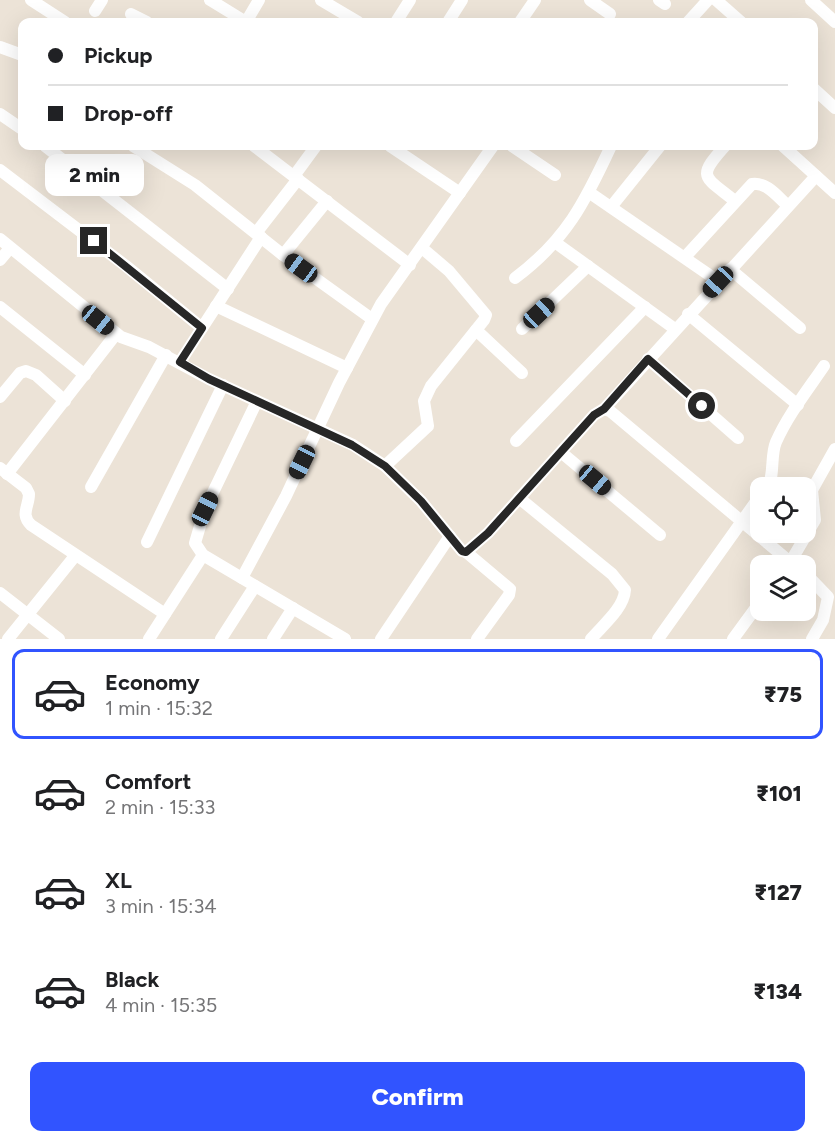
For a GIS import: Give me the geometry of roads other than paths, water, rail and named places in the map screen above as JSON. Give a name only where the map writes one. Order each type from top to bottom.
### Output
[{"type":"street","points":[[95,11],[102,0]]},
{"type":"street","points":[[210,0],[239,18]]},
{"type":"street","points":[[248,18],[259,0]]},
{"type":"street","points":[[321,0],[351,18]]},
{"type":"street","points":[[399,18],[410,0]]},
{"type":"street","points":[[451,18],[462,0]]},
{"type":"street","points":[[526,18],[535,0]]},
{"type":"street","points":[[590,0],[610,14]]},
{"type":"street","points":[[692,18],[708,0]]},
{"type":"street","points":[[716,0],[736,18]]},
{"type":"street","points":[[811,0],[835,22]]},
{"type":"street","points":[[34,1],[59,18]]},
{"type":"street","points":[[131,14],[139,18]]},
{"type":"street","points":[[0,46],[18,53]]},
{"type":"street","points":[[818,93],[835,108]]},
{"type":"street","points":[[0,114],[18,126]]},
{"type":"street","points":[[50,150],[228,289]]},
{"type":"street","points":[[139,150],[195,185],[283,255],[372,319]]},
{"type":"street","points":[[259,150],[410,265]]},
{"type":"street","points":[[180,362],[314,150]]},
{"type":"street","points":[[396,150],[460,193]]},
{"type":"street","points":[[242,578],[372,319],[491,150]]},
{"type":"street","points":[[518,150],[555,175]]},
{"type":"street","points":[[515,278],[556,243],[590,193],[609,150]]},
{"type":"street","points":[[611,207],[657,150]]},
{"type":"street","points":[[721,150],[709,163],[706,175],[735,201]]},
{"type":"street","points":[[787,150],[835,193]]},
{"type":"street","points":[[0,170],[108,252],[202,328]]},
{"type":"street","points":[[466,552],[488,533],[594,415],[604,409],[688,314],[816,176]]},
{"type":"street","points":[[685,257],[752,184],[760,183],[788,206]]},
{"type":"street","points":[[590,193],[718,282]]},
{"type":"street","points":[[283,255],[327,201]]},
{"type":"street","points":[[0,239],[116,334],[166,355],[223,385],[352,445],[399,477],[462,551],[506,583],[510,589],[509,595],[477,639]]},
{"type":"street","points":[[556,243],[675,329]]},
{"type":"street","points":[[0,260],[10,248]]},
{"type":"street","points":[[385,466],[428,426],[424,401],[432,386],[484,320],[484,310],[448,271],[422,248]]},
{"type":"street","points":[[522,329],[588,266]]},
{"type":"street","points":[[730,269],[800,328]]},
{"type":"street","points":[[216,306],[346,368]]},
{"type":"street","points":[[0,307],[85,375]]},
{"type":"street","points":[[516,441],[645,307]]},
{"type":"street","points":[[688,314],[798,405]]},
{"type":"street","points":[[476,330],[522,373]]},
{"type":"street","points":[[116,334],[65,401],[3,471],[26,488],[29,494],[25,519],[75,556],[165,614]]},
{"type":"street","points":[[91,487],[166,355]]},
{"type":"street","points":[[648,359],[738,438]]},
{"type":"street","points":[[770,477],[772,453],[798,405],[824,366]]},
{"type":"street","points":[[0,397],[20,373],[26,370],[36,375],[65,401]]},
{"type":"street","points":[[147,542],[223,385]]},
{"type":"street","points":[[257,400],[205,509],[195,543],[203,555],[345,639]]},
{"type":"street","points":[[604,409],[610,411],[780,555]]},
{"type":"street","points":[[796,555],[815,520],[812,490],[835,449]]},
{"type":"street","points":[[562,453],[660,535]]},
{"type":"street","points":[[519,498],[612,574],[625,590],[619,606],[596,637]]},
{"type":"street","points":[[658,639],[750,510]]},
{"type":"street","points":[[381,639],[450,536]]},
{"type":"street","points":[[149,639],[203,555]]},
{"type":"street","points":[[8,639],[75,556]]},
{"type":"street","points":[[812,639],[823,620],[828,597],[816,584]]},
{"type":"street","points":[[221,639],[255,586]]},
{"type":"street","points":[[0,593],[59,639]]},
{"type":"street","points":[[273,639],[293,608]]},
{"type":"street","points":[[733,639],[750,616]]}]
